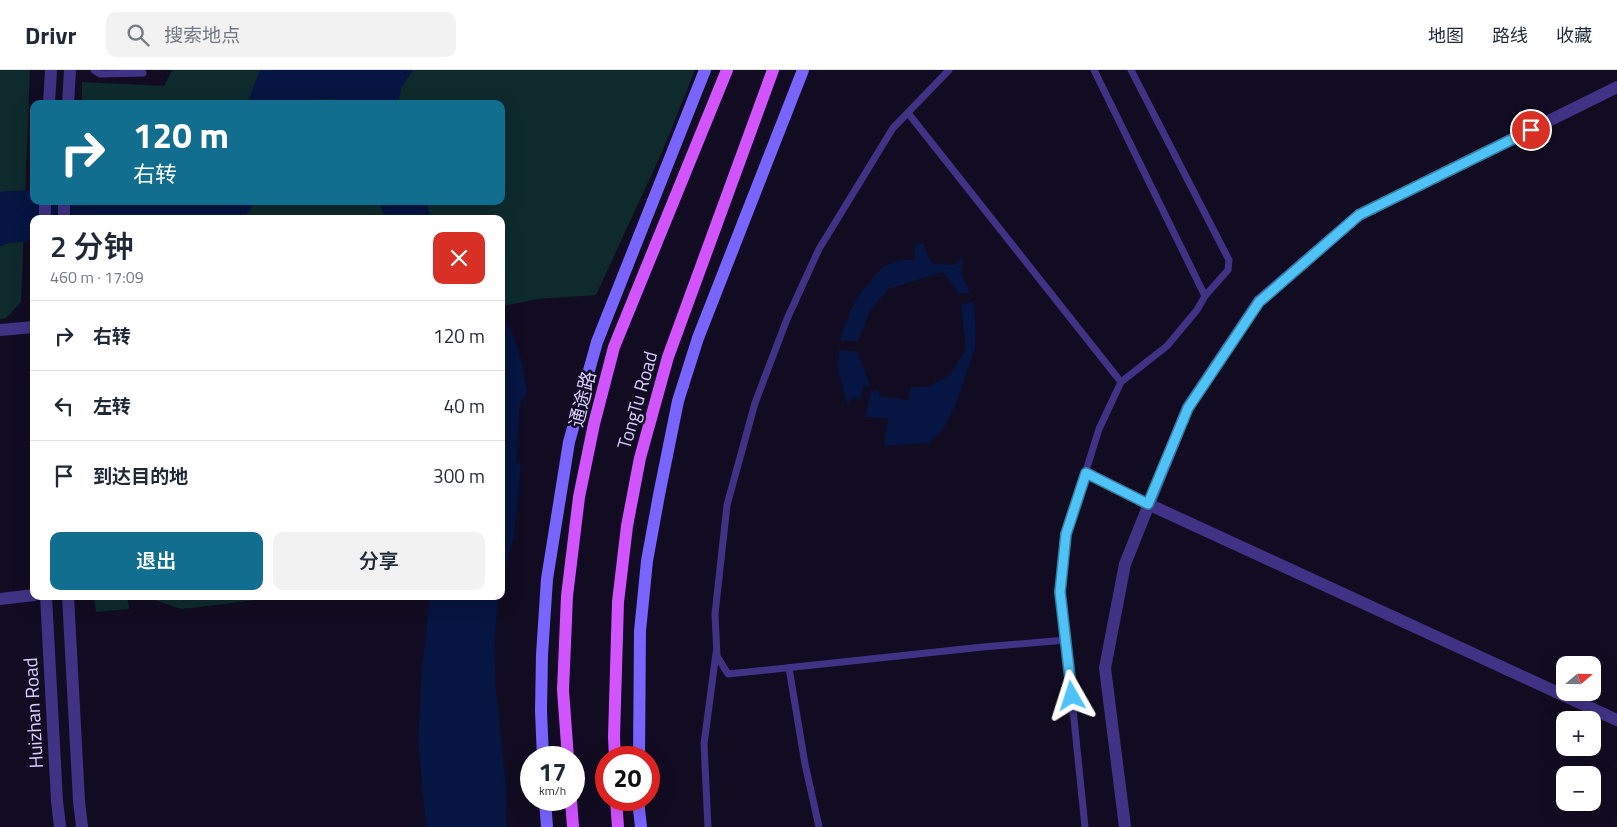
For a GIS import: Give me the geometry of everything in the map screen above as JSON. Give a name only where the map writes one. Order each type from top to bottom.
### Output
[{"type":"main road","points":[[542,746],[542,655],[547,578],[570,442],[597,342],[706,70]]},
{"type":"main road","name":"通途路","points":[[567,746],[563,690],[566,596],[579,497],[594,424],[614,347],[726,70]]},
{"type":"main road","name":"TongTu Road","points":[[614,746],[618,602],[627,526],[640,458],[668,357],[773,70]]},
{"type":"main road","points":[[639,746],[640,632],[644,596],[658,495],[678,401],[698,338],[803,70]]},
{"type":"main road","points":[[546,811],[548,827]]},
{"type":"main road","points":[[572,811],[573,827]]},
{"type":"main road","points":[[617,811],[618,827]]},
{"type":"main road","points":[[639,811],[641,827]]},
{"type":"street","points":[[49,100],[51,70]]},
{"type":"street","points":[[68,100],[70,70]]},
{"type":"street","points":[[1125,827],[1105,668],[1125,564],[1188,408],[1259,302],[1359,215],[1617,87]]},
{"type":"street","points":[[2,330],[30,327]]},
{"type":"street","points":[[1148,504],[1617,720]]},
{"type":"street","points":[[0,600],[30,596]]},
{"type":"street","name":"Huizhan Road","points":[[46,600],[56,791],[60,827]]},
{"type":"street","points":[[68,600],[82,827]]},
{"type":"lane","points":[[94,70],[100,74],[143,73]]},
{"type":"lane","points":[[949,70],[893,128],[819,249],[786,319],[755,403],[727,505],[715,614],[716,656],[728,674],[1066,640]]},
{"type":"lane","points":[[1094,70],[1205,296]]},
{"type":"lane","points":[[1085,827],[1060,592],[1066,534],[1098,429],[1121,382],[1168,346],[1198,310],[1205,296],[1228,270],[1229,260],[1131,70]]},
{"type":"lane","points":[[908,112],[1121,382]]},
{"type":"lane","points":[[1086,473],[1148,504]]},
{"type":"lane","points":[[708,827],[704,744],[716,650]]},
{"type":"lane","points":[[789,668],[805,764],[819,827]]},
{"type":"green space","points":[[0,70],[30,70],[21,302],[6,318],[0,319]]},
{"type":"green space","points":[[172,70],[695,70],[663,150],[596,295],[537,299],[505,306],[505,215],[79,215],[79,205],[505,205],[505,100],[82,100],[82,82],[164,86]]},
{"type":"green space","points":[[94,600],[128,600],[129,609],[96,612]]},
{"type":"green space","points":[[156,600],[257,600],[182,609]]},
{"type":"water","points":[[260,70],[413,70],[401,88],[399,100],[249,100]]},
{"type":"water","points":[[30,190],[30,205],[252,205],[246,215],[30,215],[30,241],[9,243],[0,246],[0,192]]},
{"type":"water","points":[[380,205],[427,205],[430,215],[386,215]]},
{"type":"water","points":[[915,244],[923,244],[932,263],[954,265],[963,257],[961,273],[970,293],[959,294],[943,272],[888,289],[870,311],[858,341],[840,340],[850,311],[861,292],[883,267],[899,260],[914,260]]},
{"type":"water","points":[[974,301],[975,348],[956,404],[943,430],[929,443],[884,446],[888,418],[865,417],[871,391],[879,390],[879,396],[909,400],[910,388],[929,386],[950,375],[966,348],[961,305]]},
{"type":"water","points":[[505,319],[515,339],[523,366],[527,393],[520,404],[516,462],[521,464],[514,535],[505,568]]},
{"type":"water","points":[[839,350],[857,352],[870,385],[863,387],[861,400],[853,397],[848,405],[838,370]]},
{"type":"water","points":[[430,600],[498,600],[495,640],[496,691],[506,785],[506,827],[426,827],[418,741],[422,669]]},
{"type":"route","points":[[1072,696],[1060,592],[1066,534],[1086,473],[1148,504],[1188,408],[1259,302],[1359,215],[1531,130]]}]
